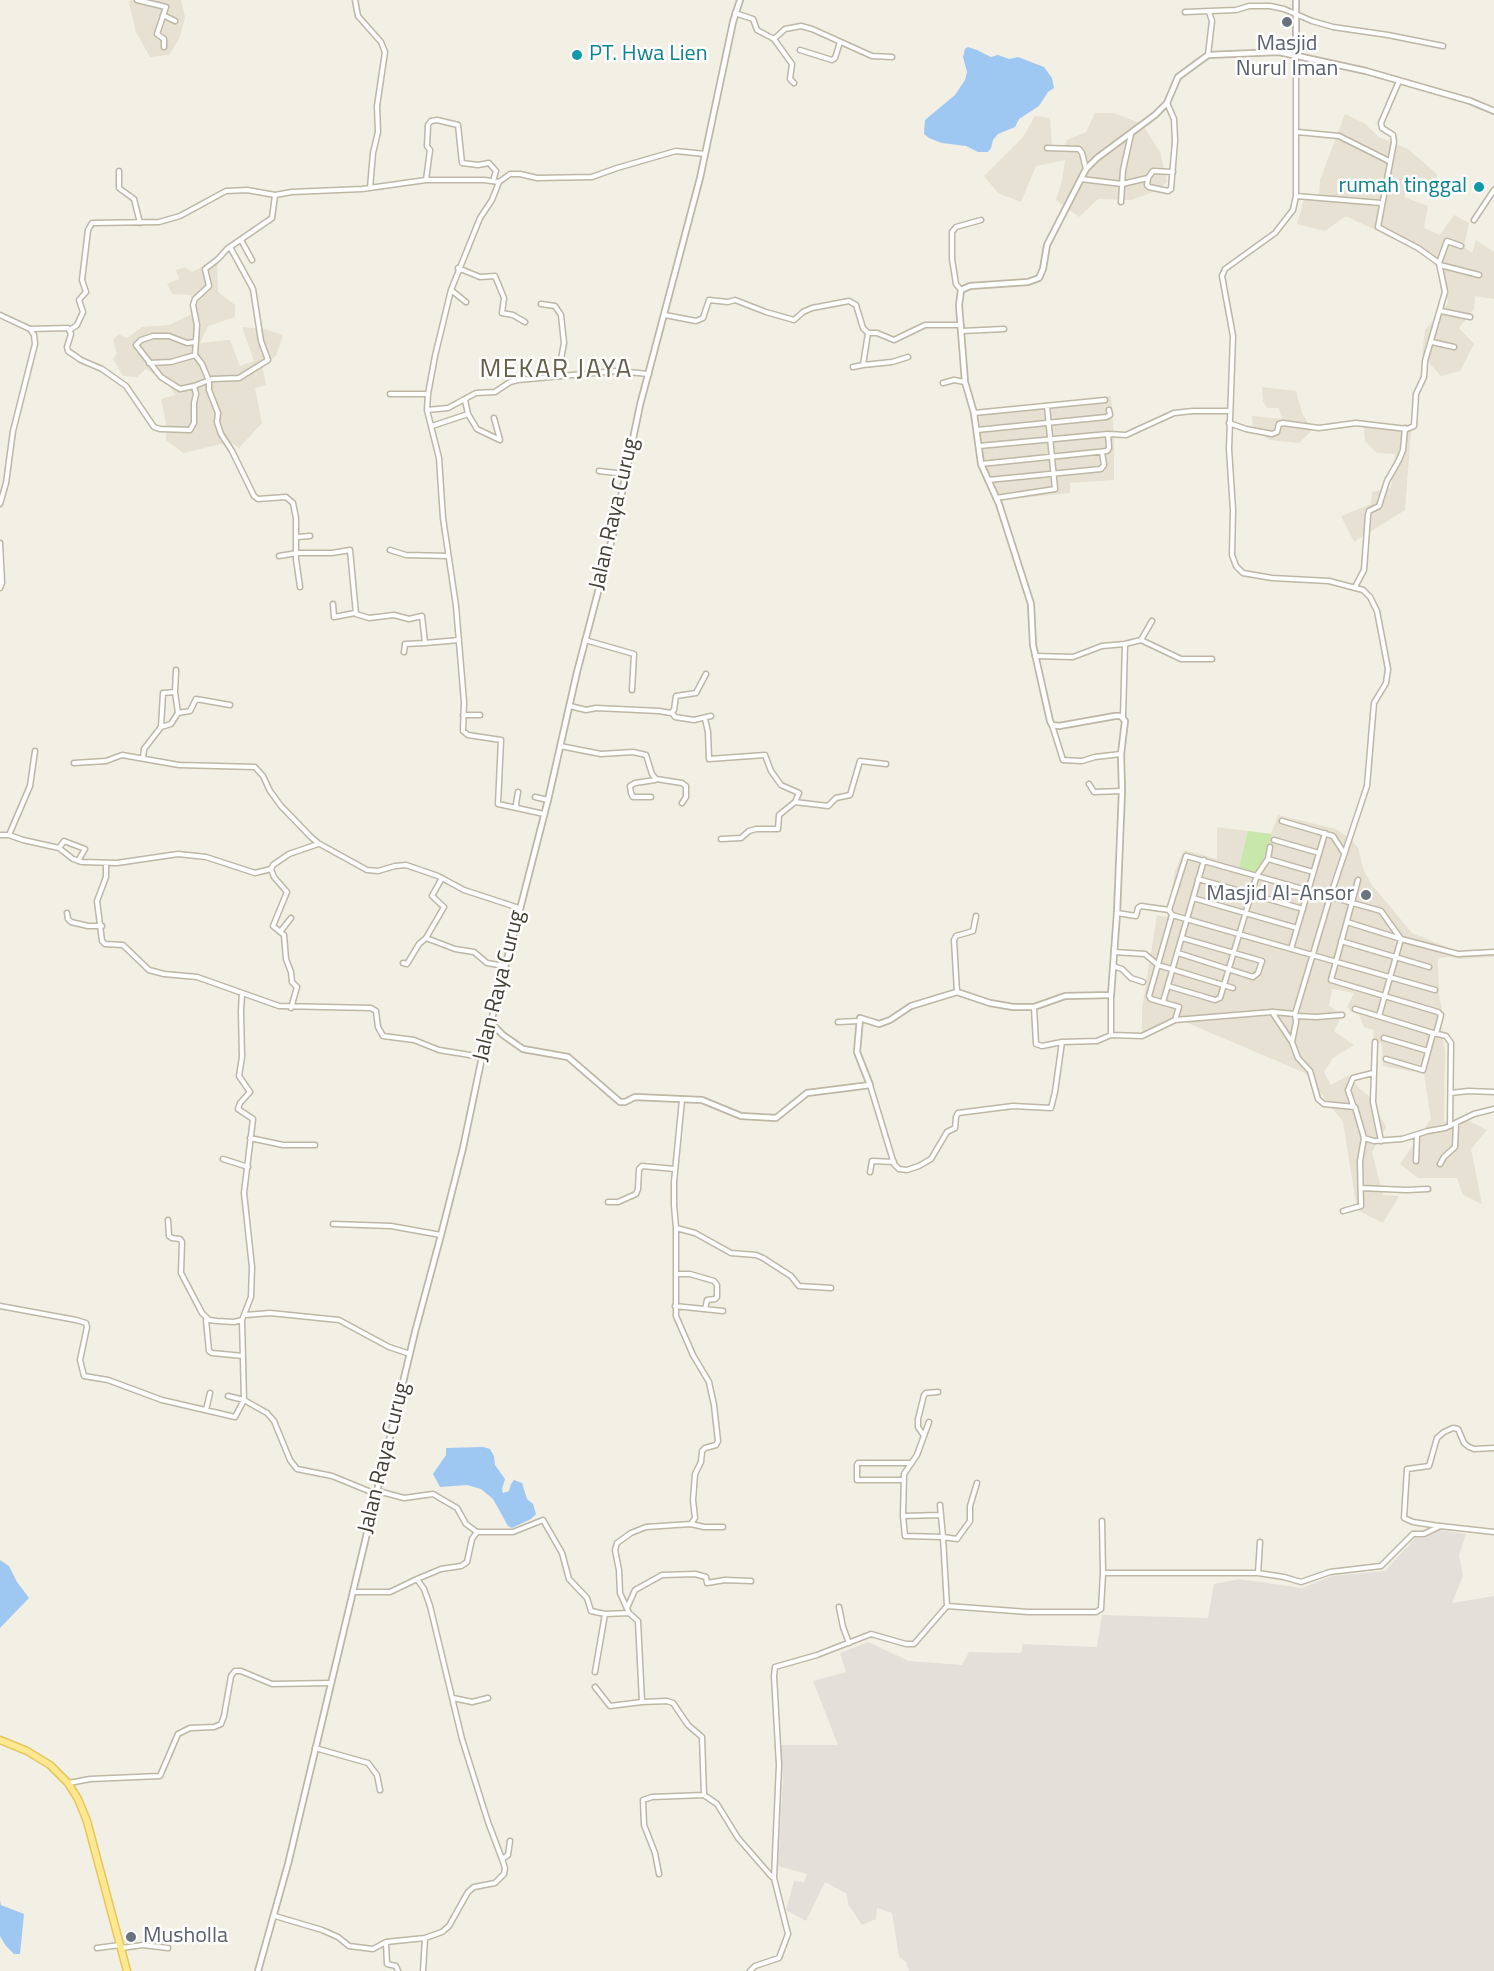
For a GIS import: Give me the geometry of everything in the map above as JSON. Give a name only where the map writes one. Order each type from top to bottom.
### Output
[{"type":"main road","points":[[0,1740],[42,1759],[59,1773],[68,1783],[83,1809],[128,1971]]},
{"type":"street","points":[[137,0],[166,7],[157,35],[165,39],[164,47]]},
{"type":"street","points":[[355,0],[358,16],[381,42],[385,52],[377,106],[378,132],[373,153],[370,188]]},
{"type":"street","name":"Jalan Raya Curug","points":[[258,1971],[275,1916],[354,1592],[383,1461],[441,1235],[519,908],[548,800],[585,639],[614,531],[625,474],[705,154],[735,13],[740,0]]},
{"type":"street","points":[[1292,1042],[1296,1015],[1313,955],[1367,786],[1374,704],[1386,683],[1388,669],[1375,606],[1366,594],[1355,587],[1318,579],[1250,574],[1238,570],[1232,555],[1233,510],[1229,411],[1233,336],[1222,273],[1281,227],[1293,210],[1296,195],[1297,132],[1296,0]]},
{"type":"street","points":[[1185,12],[1236,10],[1261,5],[1278,7],[1333,27],[1443,46]]},
{"type":"street","points":[[1208,12],[1212,21],[1208,55]]},
{"type":"street","points":[[735,13],[753,19],[757,30],[774,39],[792,64],[790,79],[794,83]]},
{"type":"street","points":[[164,15],[176,21]]},
{"type":"street","points":[[774,39],[785,29],[795,26],[812,29],[872,56],[892,57]]},
{"type":"street","points":[[800,50],[832,60],[835,58],[840,42]]},
{"type":"street","points":[[961,290],[970,286],[1028,282],[1039,278],[1043,269],[1047,244],[1086,169],[1167,104],[1178,76],[1208,55],[1271,51],[1358,68],[1470,100],[1494,111]]},
{"type":"street","points":[[1399,81],[1381,123],[1382,128],[1394,138],[1378,227],[1418,248],[1439,264],[1479,275]]},
{"type":"street","points":[[1167,104],[1174,119],[1175,141],[1173,172],[1170,190],[1148,186],[1148,178],[1152,171],[1173,172]]},
{"type":"street","points":[[426,180],[430,150],[428,125],[431,121],[437,120],[458,125],[461,162],[478,165],[487,162],[496,171],[493,181]]},
{"type":"street","points":[[1297,132],[1339,136],[1389,161]]},
{"type":"street","points":[[1121,202],[1131,134]]},
{"type":"street","points":[[1047,148],[1078,149],[1082,153],[1086,169]]},
{"type":"street","points":[[544,814],[498,804],[501,740],[465,734],[463,726],[464,702],[459,640],[439,458],[427,410],[428,394],[451,290],[480,218],[492,200],[499,182],[513,173],[537,178],[595,177],[676,151],[705,154]]},
{"type":"street","points":[[119,171],[119,188],[134,199],[140,223]]},
{"type":"street","points":[[1081,179],[1122,184],[1148,178]]},
{"type":"street","points":[[70,330],[76,325],[83,312],[79,300],[86,292],[82,280],[89,227],[95,222],[159,222],[180,216],[222,192],[247,190],[275,195],[370,188],[426,180],[499,182]]},
{"type":"street","points":[[1474,220],[1494,190]]},
{"type":"street","points":[[275,195],[272,218],[230,247],[205,269],[209,286],[195,299],[193,305],[197,325],[195,355],[202,364],[208,380],[210,393],[218,413],[217,422],[221,434],[254,496],[258,499],[281,497],[290,499],[296,513],[300,587]]},
{"type":"street","points":[[1296,195],[1381,203]]},
{"type":"street","points":[[981,220],[956,227],[952,232],[952,259],[956,284],[961,290],[959,305],[965,382],[974,413],[981,464],[996,498],[1031,604],[1035,656],[1060,756],[1064,761],[1082,761],[1121,754]]},
{"type":"street","points":[[241,240],[252,260]]},
{"type":"street","points":[[1229,423],[1272,434],[1277,432],[1279,424],[1283,423],[1319,428],[1359,423],[1411,429],[1414,426],[1416,394],[1424,377],[1425,361],[1445,292],[1439,264],[1446,241],[1461,246]]},
{"type":"street","points":[[195,342],[188,343],[165,336],[143,339],[136,346],[161,377],[182,389],[208,380],[239,378],[268,359],[261,341],[255,297],[230,247]]},
{"type":"street","points":[[458,268],[480,278],[495,276],[504,298],[502,313],[513,315],[525,322]]},
{"type":"street","points":[[451,290],[466,302]]},
{"type":"street","points":[[665,315],[696,321],[703,318],[709,300],[728,302],[735,300],[794,320],[812,308],[849,301],[856,305],[863,328],[868,333],[877,333],[894,340],[925,326],[1004,329]]},
{"type":"street","points":[[541,304],[555,306],[561,315],[564,342],[558,375]]},
{"type":"street","points":[[1441,310],[1470,316]]},
{"type":"street","points":[[0,315],[30,329],[57,327],[70,330]]},
{"type":"street","points":[[0,504],[6,483],[14,431],[34,353],[35,339],[30,329]]},
{"type":"street","points":[[70,330],[68,351],[81,360],[102,369],[126,386],[156,428],[186,431],[192,429],[196,397],[194,386]]},
{"type":"street","points":[[863,365],[868,333]]},
{"type":"street","points":[[1432,342],[1454,347]]},
{"type":"street","points":[[149,363],[171,362],[195,355]]},
{"type":"street","points":[[853,367],[892,362],[908,357]]},
{"type":"street","points":[[427,410],[448,408],[476,393],[497,391],[514,381],[616,371],[649,374]]},
{"type":"street","points":[[943,383],[954,380],[965,382]]},
{"type":"street","points":[[390,394],[428,394]]},
{"type":"street","points":[[465,400],[468,414],[477,429],[500,440],[494,418]]},
{"type":"street","points":[[974,413],[1105,400]]},
{"type":"street","points":[[996,498],[1055,490],[1047,406]]},
{"type":"street","points":[[977,430],[1108,417],[1109,410]]},
{"type":"street","points":[[979,446],[1108,434],[1119,435],[1133,433],[1174,413],[1229,411]]},
{"type":"street","points":[[432,426],[468,414]]},
{"type":"street","points":[[1355,587],[1364,570],[1369,512],[1379,506],[1387,481],[1403,450],[1405,429]]},
{"type":"street","points":[[981,464],[1102,452],[1109,449],[1108,434]]},
{"type":"street","points":[[988,480],[1102,468],[1102,452]]},
{"type":"street","points":[[599,471],[625,474]]},
{"type":"street","points":[[297,537],[310,536]]},
{"type":"street","points":[[0,543],[2,584],[0,588]]},
{"type":"street","points":[[390,550],[406,555],[448,556]]},
{"type":"street","points":[[279,556],[351,551],[355,613]]},
{"type":"street","points":[[333,604],[334,617],[355,613],[369,618],[394,615],[411,619],[422,616],[424,643]]},
{"type":"street","points":[[1141,640],[1152,621]]},
{"type":"street","points":[[585,639],[634,654],[632,690]]},
{"type":"street","points":[[404,652],[405,644],[459,640]]},
{"type":"street","points":[[1035,656],[1073,657],[1102,646],[1141,640],[1181,659],[1212,659]]},
{"type":"street","points":[[1111,1035],[1111,995],[1122,791],[1121,754],[1125,723],[1123,717],[1125,644]]},
{"type":"street","points":[[143,758],[144,749],[161,727],[171,724],[178,713],[175,692],[176,670]]},
{"type":"street","points":[[672,713],[676,696],[695,694],[706,674]]},
{"type":"street","points":[[161,727],[162,694],[175,692]]},
{"type":"street","points":[[178,713],[190,711],[196,699],[230,705]]},
{"type":"street","points":[[570,706],[586,710],[598,708],[672,713],[675,717],[705,719],[711,717]]},
{"type":"street","points":[[464,715],[480,715]]},
{"type":"street","points":[[1052,725],[1059,726],[1108,716],[1123,717]]},
{"type":"street","points":[[705,719],[709,759],[765,755],[771,771],[781,785],[799,792],[795,802],[779,814],[778,829],[756,829],[748,831],[741,838],[721,839]]},
{"type":"street","points":[[560,746],[601,754],[633,752],[646,755],[651,774],[656,779]]},
{"type":"street","points":[[9,835],[30,786],[35,752]]},
{"type":"street","points":[[74,763],[106,761],[122,756],[179,765],[255,767],[281,806],[318,843],[367,870],[378,871],[406,865],[442,878],[464,890],[519,908]]},
{"type":"street","points":[[795,802],[828,806],[836,798],[850,795],[860,761],[886,765]]},
{"type":"street","points":[[651,797],[633,797],[630,786],[656,779],[685,784],[687,797],[682,804]]},
{"type":"street","points":[[1089,784],[1094,792],[1122,791]]},
{"type":"street","points":[[517,808],[518,792]]},
{"type":"street","points":[[535,797],[548,800]]},
{"type":"street","points":[[1282,821],[1335,837],[1344,853]]},
{"type":"street","points":[[1291,949],[1325,833]]},
{"type":"street","points":[[0,835],[9,835],[59,848],[78,861],[106,863],[178,854],[206,857],[255,873],[271,869],[289,854],[318,843]]},
{"type":"street","points":[[1274,840],[1318,853]]},
{"type":"street","points":[[59,848],[64,841],[85,849],[78,861]]},
{"type":"street","points":[[1168,986],[1215,1000],[1221,997],[1257,875],[1268,859],[1270,847]]},
{"type":"street","points":[[1401,939],[1381,911],[1186,856],[1169,910],[1172,915],[1238,935],[1335,960],[1434,990]]},
{"type":"street","points":[[1268,859],[1313,872]]},
{"type":"street","points":[[1163,1002],[1204,860]]},
{"type":"street","points":[[106,863],[106,877],[97,901],[103,943],[123,945],[149,970],[164,974],[197,976],[269,1003],[291,1008],[371,1008],[376,1011],[378,1027],[383,1036],[414,1040],[439,1050],[482,1057]]},
{"type":"street","points":[[271,869],[274,877],[287,892],[273,926],[284,935],[286,959],[292,982],[297,986],[291,1008]]},
{"type":"street","points":[[403,963],[407,964],[419,944],[426,939],[444,907],[432,896],[442,878]]},
{"type":"street","points":[[1198,879],[1302,909]]},
{"type":"street","points":[[1358,880],[1330,978],[1332,981],[1441,1015],[1423,1070],[1386,1059]]},
{"type":"street","points":[[1193,898],[1297,928]]},
{"type":"street","points":[[1117,913],[1136,916],[1141,906],[1169,910]]},
{"type":"street","points":[[68,913],[69,921],[73,923],[102,926]]},
{"type":"street","points":[[1172,915],[1149,997],[1180,1008],[1175,1020]]},
{"type":"street","points":[[957,992],[954,940],[956,936],[973,931],[976,916]]},
{"type":"street","points":[[280,932],[291,918]]},
{"type":"street","points":[[1347,922],[1458,954],[1494,952]]},
{"type":"street","points":[[1178,953],[1256,976],[1262,961],[1182,938]]},
{"type":"street","points":[[426,939],[455,949],[474,952],[487,963],[505,966]]},
{"type":"street","points":[[1378,1016],[1401,939]]},
{"type":"street","points":[[1341,941],[1429,967]]},
{"type":"street","points":[[1114,952],[1145,954],[1158,965],[1233,988]]},
{"type":"street","points":[[1113,966],[1122,969],[1131,978],[1143,982]]},
{"type":"street","points":[[838,1022],[859,1021],[860,1018],[864,1018],[869,1022],[879,1024],[911,1006],[957,992],[998,1006],[1034,1007],[1065,996],[1111,995]]},
{"type":"street","points":[[0,1306],[86,1323],[80,1360],[84,1376],[108,1380],[162,1400],[235,1418],[244,1400],[242,1320],[250,1297],[252,1266],[244,1193],[253,1117],[238,1109],[240,1103],[250,1092],[239,1076],[242,1057],[240,1011],[242,993]]},
{"type":"street","points":[[1034,1007],[1036,1044],[1042,1046],[1062,1042],[1097,1041],[1111,1035],[1142,1036],[1175,1020],[1272,1012],[1316,1017],[1342,1015]]},
{"type":"street","points":[[1354,1009],[1444,1035],[1450,1041],[1450,1126]]},
{"type":"street","points":[[1272,1012],[1292,1042],[1298,1058],[1311,1072],[1320,1102],[1353,1106],[1358,1110],[1364,1138],[1360,1158],[1361,1206],[1343,1211]]},
{"type":"street","points":[[859,1021],[857,1052],[870,1085],[894,1162],[903,1170],[927,1162],[935,1155],[947,1132],[955,1128],[956,1115],[960,1112],[1013,1106],[1051,1108],[1062,1042]]},
{"type":"street","points":[[491,1023],[523,1049],[568,1057],[620,1102],[635,1097],[705,1101],[741,1116],[776,1118],[807,1093],[870,1085]]},
{"type":"street","points":[[1384,1038],[1428,1051]]},
{"type":"street","points":[[1375,1042],[1373,1102],[1381,1141]]},
{"type":"street","points":[[1353,1106],[1348,1090],[1353,1078],[1373,1072]]},
{"type":"street","points":[[1451,1093],[1494,1092]]},
{"type":"street","points":[[682,1100],[674,1204],[676,1316],[693,1355],[709,1382],[718,1441],[716,1445],[702,1451],[701,1462],[695,1474],[693,1500],[695,1518],[691,1524]]},
{"type":"street","points":[[1364,1138],[1381,1141],[1417,1135],[1450,1126],[1474,1114],[1494,1109]]},
{"type":"street","points":[[1440,1164],[1455,1147],[1456,1123]]},
{"type":"street","points":[[1416,1161],[1417,1135]]},
{"type":"street","points":[[250,1138],[283,1145],[315,1145]]},
{"type":"street","points":[[223,1160],[248,1167]]},
{"type":"street","points":[[870,1172],[872,1161],[894,1162]]},
{"type":"street","points":[[608,1202],[624,1200],[638,1193],[639,1169],[642,1166],[675,1169]]},
{"type":"street","points":[[1361,1188],[1428,1189]]},
{"type":"street","points":[[168,1220],[169,1236],[180,1239],[182,1242],[181,1273],[202,1313],[209,1320],[234,1322],[242,1320]]},
{"type":"street","points":[[333,1224],[391,1226],[441,1235]]},
{"type":"street","points":[[676,1228],[695,1233],[730,1253],[756,1255],[763,1258],[790,1276],[799,1286],[831,1288]]},
{"type":"street","points":[[676,1274],[690,1274],[714,1281],[717,1285],[717,1297],[707,1300],[705,1309]]},
{"type":"street","points":[[675,1306],[723,1311]]},
{"type":"street","points":[[245,1315],[270,1314],[339,1320],[389,1347],[410,1354]]},
{"type":"street","points":[[209,1320],[206,1320],[209,1351],[243,1356]]},
{"type":"street","points":[[924,1436],[918,1427],[923,1397],[926,1393],[938,1392]]},
{"type":"street","points":[[206,1410],[210,1393]]},
{"type":"street","points":[[228,1396],[244,1400],[267,1413],[274,1421],[290,1460],[297,1469],[332,1476],[377,1493],[404,1498],[433,1494],[456,1508],[466,1524],[477,1532],[513,1532],[543,1520],[562,1553],[569,1579],[587,1598],[591,1611],[605,1614],[628,1611]]},
{"type":"street","points":[[929,1422],[917,1455],[906,1470],[903,1480],[905,1536],[957,1539],[969,1523],[971,1503],[977,1483]]},
{"type":"street","points":[[1494,1448],[1469,1447],[1464,1443],[1458,1429],[1453,1428],[1444,1432],[1437,1438],[1429,1466],[1407,1469],[1404,1518],[1413,1522],[1494,1532]]},
{"type":"street","points":[[903,1480],[857,1480],[857,1465],[858,1463],[911,1463]]},
{"type":"street","points":[[750,1971],[755,1966],[779,1958],[788,1928],[774,1878],[779,1765],[774,1670],[779,1666],[817,1655],[870,1634],[914,1644],[947,1606],[940,1504]]},
{"type":"street","points":[[903,1516],[941,1515]]},
{"type":"street","points":[[947,1606],[1028,1612],[1096,1612],[1101,1609],[1102,1521]]},
{"type":"street","points":[[642,1702],[639,1621],[628,1611],[620,1593],[615,1550],[617,1543],[631,1533],[646,1527],[691,1524],[723,1527]]},
{"type":"street","points":[[1103,1573],[1258,1573],[1284,1577],[1299,1583],[1330,1572],[1381,1566],[1413,1534],[1424,1534],[1440,1526]]},
{"type":"street","points":[[354,1592],[390,1592],[417,1579],[466,1563],[470,1555],[472,1539],[477,1532]]},
{"type":"street","points":[[1258,1573],[1260,1542]]},
{"type":"street","points":[[628,1611],[634,1590],[662,1575],[695,1574],[706,1577],[708,1583],[725,1580],[751,1581]]},
{"type":"street","points":[[275,1916],[322,1930],[352,1947],[377,1948],[386,1942],[425,1938],[442,1932],[449,1926],[468,1892],[474,1887],[501,1880],[505,1868],[462,1739],[430,1606],[424,1589],[417,1579]]},
{"type":"street","points":[[839,1606],[849,1643]]},
{"type":"street","points":[[595,1672],[605,1614]]},
{"type":"street","points":[[68,1783],[90,1779],[160,1776],[178,1734],[190,1728],[214,1727],[221,1724],[231,1676],[235,1671],[241,1671],[272,1684],[331,1683]]},
{"type":"street","points":[[595,1687],[612,1707],[642,1702],[667,1701],[673,1703],[688,1725],[702,1737],[704,1795]]},
{"type":"street","points":[[453,1698],[472,1702],[488,1698]]},
{"type":"street","points":[[315,1748],[368,1763],[377,1774],[380,1790]]},
{"type":"street","points":[[659,1874],[655,1853],[644,1825],[644,1800],[652,1797],[704,1795],[717,1804],[738,1838],[774,1878]]},
{"type":"street","points":[[502,1858],[508,1855],[510,1841]]},
{"type":"street","points":[[423,1971],[425,1938]]},
{"type":"street","points":[[386,1942],[387,1964],[396,1966],[398,1971]]},
{"type":"street","points":[[97,1948],[143,1945],[168,1948]]},
{"type":"shaded area","points":[[130,0],[181,0],[185,17],[180,37],[169,55],[150,57],[136,32]]},
{"type":"shaded area","points":[[1095,113],[1114,113],[1142,124],[1160,152],[1167,182],[1156,191],[1131,200],[1098,199],[1079,217],[1056,200],[1065,160],[1036,166],[1021,202],[998,193],[984,176],[1023,137],[1035,116],[1050,118],[1052,148],[1063,151],[1067,140],[1086,132]]},
{"type":"shaded area","points":[[1345,114],[1364,123],[1379,137],[1408,149],[1437,174],[1436,190],[1412,178],[1404,197],[1428,206],[1424,228],[1440,235],[1454,215],[1469,223],[1464,247],[1472,253],[1476,240],[1494,252],[1494,299],[1475,296],[1474,309],[1459,328],[1474,344],[1460,371],[1441,376],[1422,355],[1425,330],[1448,303],[1444,280],[1429,256],[1346,216],[1325,231],[1297,224],[1304,199],[1319,198],[1320,180]]},
{"type":"shaded area","points":[[217,259],[218,292],[235,305],[235,317],[208,326],[200,343],[230,340],[240,366],[254,361],[242,327],[265,329],[283,335],[276,356],[262,365],[266,385],[255,388],[262,423],[239,448],[230,442],[183,453],[166,440],[166,422],[161,399],[175,395],[168,383],[146,369],[137,377],[123,376],[113,359],[117,353],[113,341],[118,334],[127,338],[142,327],[169,325],[194,313],[191,295],[172,294],[167,284],[179,279],[176,270],[185,267],[192,272]]},
{"type":"shaded area","points":[[1262,387],[1296,391],[1302,413],[1312,430],[1299,443],[1270,440],[1253,430],[1252,416],[1282,419],[1279,408],[1267,408],[1263,401]]},
{"type":"shaded area","points":[[1111,396],[1114,480],[1070,483],[1070,493],[1001,500],[984,469],[979,411]]},
{"type":"shaded area","points":[[1364,427],[1411,431],[1405,510],[1354,542],[1341,516],[1371,504],[1372,492],[1391,488],[1395,454],[1377,453],[1365,441]]},
{"type":"shaded area","points":[[1278,815],[1336,829],[1352,840],[1358,848],[1364,871],[1372,885],[1412,933],[1457,951],[1494,950],[1494,957],[1460,959],[1450,957],[1439,958],[1438,961],[1442,1010],[1440,1019],[1445,1052],[1444,1122],[1467,1120],[1487,1130],[1471,1149],[1482,1204],[1463,1195],[1457,1178],[1418,1178],[1400,1164],[1431,1119],[1424,1074],[1383,1066],[1382,1044],[1373,1040],[1374,1030],[1364,1027],[1359,1015],[1347,1008],[1354,993],[1332,989],[1329,1006],[1342,1014],[1334,1031],[1354,1045],[1333,1058],[1324,1072],[1331,1085],[1349,1075],[1371,1098],[1386,1127],[1372,1152],[1383,1195],[1399,1196],[1383,1223],[1357,1210],[1343,1122],[1305,1073],[1176,1018],[1154,1032],[1142,1034],[1142,1009],[1157,915],[1167,917],[1175,871],[1183,852],[1185,850],[1217,859],[1217,827],[1271,834]]},
{"type":"shaded area","points":[[1440,1530],[1466,1534],[1459,1555],[1463,1576],[1452,1603],[1494,1596],[1494,1971],[909,1971],[906,1962],[899,1957],[892,1913],[877,1908],[876,1919],[862,1925],[848,1904],[847,1894],[825,1882],[806,1921],[786,1910],[794,1881],[804,1882],[807,1874],[778,1866],[783,1780],[781,1745],[838,1745],[813,1681],[846,1672],[840,1653],[868,1642],[909,1661],[962,1665],[969,1652],[1021,1653],[1023,1644],[1097,1647],[1102,1615],[1208,1618],[1214,1584],[1239,1579],[1302,1588],[1332,1576],[1385,1571],[1415,1538],[1425,1538]]},
{"type":"green space","points":[[1248,831],[1272,834],[1258,875],[1239,869]]},
{"type":"water","points":[[968,47],[991,57],[998,55],[1009,59],[1018,57],[1044,67],[1052,78],[1054,88],[1048,92],[1039,106],[1019,119],[1015,127],[998,134],[988,152],[978,152],[966,146],[942,143],[924,134],[925,120],[955,95],[965,80],[967,72],[963,57]]},
{"type":"water","points":[[483,1447],[490,1449],[495,1465],[505,1479],[503,1493],[509,1491],[514,1480],[522,1483],[527,1499],[533,1504],[536,1514],[531,1519],[512,1528],[508,1526],[493,1499],[481,1489],[467,1485],[440,1487],[433,1474],[446,1455],[446,1448]]},
{"type":"water","points":[[0,1560],[9,1566],[29,1598],[0,1628]]},
{"type":"water","points":[[0,1900],[1,1905],[24,1914],[20,1954],[14,1954],[0,1936]]},
{"type":"place","name":"Masjid Nurul Iman","points":[[1287,22]]},
{"type":"place","name":"PT. Hwa Lien","points":[[577,55]]},
{"type":"place","name":"rumah tinggal","points":[[1479,187]]},
{"type":"place","name":"Masjid Al-Ansor","points":[[1366,895]]},
{"type":"place","name":"Musholla","points":[[131,1937]]},
{"type":"district","name":"MEKAR JAYA","points":[[556,371]]}]
